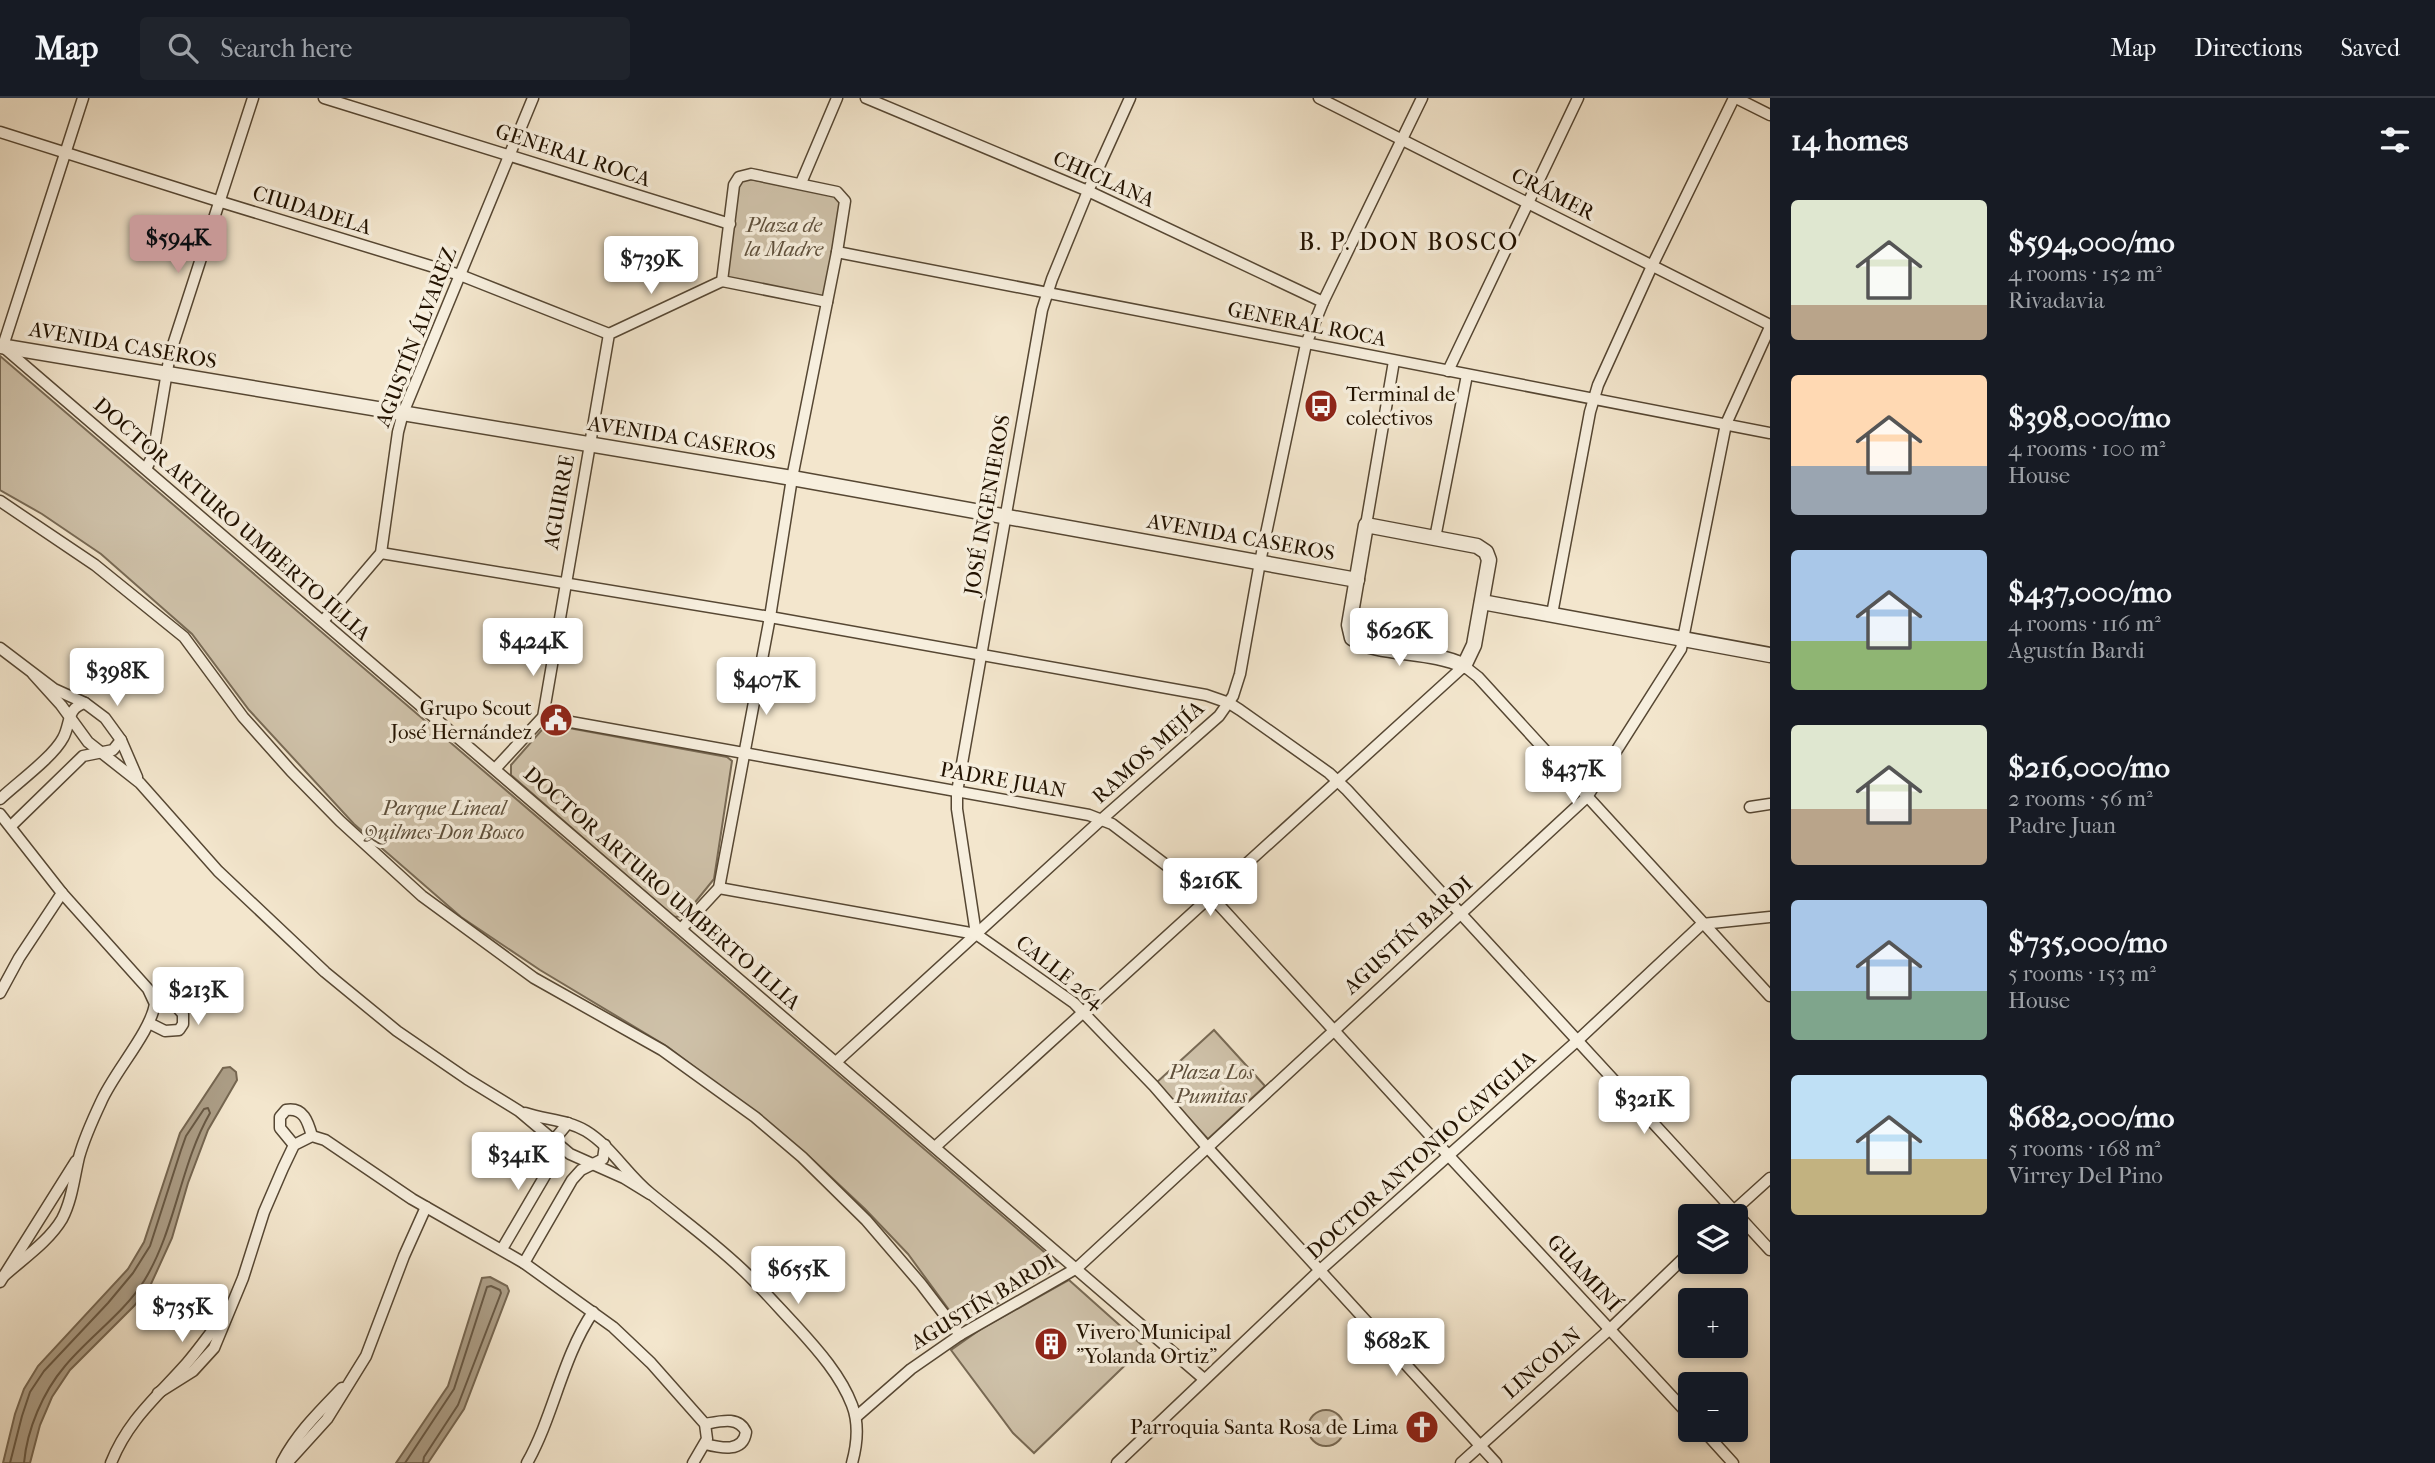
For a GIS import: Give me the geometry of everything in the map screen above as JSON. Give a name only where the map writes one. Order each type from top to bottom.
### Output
[{"type":"street","points":[[1,345],[83,98]]},
{"type":"street","points":[[146,469],[153,455],[166,373],[218,201],[253,98]]},
{"type":"street","name":"GENERAL ROCA","points":[[324,98],[730,225]]},
{"type":"street","name":"AGUSTÍN ÁLVAREZ","points":[[381,553],[403,413],[533,98]]},
{"type":"street","points":[[801,183],[838,98]]},
{"type":"street","name":"CHICLANA","points":[[866,98],[1088,191],[1323,302]]},
{"type":"street","name":"JOSÉ INGENIEROS","points":[[976,934],[957,809],[957,792],[1004,517],[1047,292],[1130,98]]},
{"type":"street","name":"CRÁMER","points":[[1319,98],[1770,326]]},
{"type":"street","name":"RAMOS MEJÍA","points":[[836,1062],[1219,716],[1229,703],[1240,674],[1260,562],[1306,344],[1323,302],[1422,98]]},
{"type":"street","points":[[1448,371],[1578,98]]},
{"type":"street","points":[[1552,614],[1594,399],[1652,266],[1735,98],[1770,115]]},
{"type":"street","name":"CIUDADELA","points":[[0,132],[460,275],[609,334]]},
{"type":"street","points":[[682,928],[719,888],[770,617],[792,478],[845,201],[837,192],[801,183],[745,174],[739,177],[734,185],[722,281]]},
{"type":"street","name":"GENERAL ROCA","points":[[837,252],[1770,433]]},
{"type":"street","points":[[609,334],[722,281],[827,302]]},
{"type":"street","name":"AGUSTÍN BARDI","points":[[856,1418],[911,1369],[960,1335],[1077,1268],[1587,797],[1677,656],[1684,639],[1726,424],[1770,326]]},
{"type":"street","name":"AGUIRRE","points":[[542,717],[609,334]]},
{"type":"street","name":"AVENIDA CASEROS","points":[[1,345],[792,478],[1357,580]]},
{"type":"street","name":"DOCTOR ARTURO UMBERTO ILLIA","points":[[1,345],[1204,1379]]},
{"type":"street","points":[[1394,361],[1349,625],[1352,638],[1366,644],[1444,657],[1464,666],[1478,677],[1770,996]]},
{"type":"street","points":[[1435,538],[1467,375]]},
{"type":"street","points":[[0,501],[86,559],[184,637],[243,717],[291,771],[340,821],[422,896],[534,978],[662,1050],[774,1133],[866,1220],[960,1335]]},
{"type":"street","points":[[935,1147],[1464,666],[1475,645],[1489,560],[1486,552],[1477,546],[1366,525]]},
{"type":"street","points":[[323,621],[381,553],[770,617],[1206,695],[1229,703],[1337,781],[1462,913],[1723,1204]]},
{"type":"street","points":[[1482,602],[1770,655]]},
{"type":"street","points":[[0,648],[61,694],[85,703],[105,718],[121,740],[140,783]]},
{"type":"street","points":[[33,674],[61,705],[81,734],[140,783],[218,872],[325,972],[397,1031],[519,1111],[580,1160],[624,1178],[650,1194],[688,1222],[749,1276],[811,1343],[840,1380],[856,1418],[852,1463]]},
{"type":"street","points":[[0,799],[62,740],[69,717],[76,706],[85,703]]},
{"type":"street","points":[[495,769],[542,717]]},
{"type":"street","name":"PADRE JUAN","points":[[542,717],[1102,819],[1210,896],[1449,1156]]},
{"type":"street","points":[[11,826],[83,756],[113,750],[121,740]]},
{"type":"street","points":[[1750,807],[1770,804]]},
{"type":"street","points":[[0,814],[62,893],[148,989],[155,1004],[149,1023],[102,1099],[80,1155],[62,1218],[44,1240],[2,1278]]},
{"type":"street","name":"CALLE 264","points":[[719,888],[976,934],[1084,1012],[1496,1463]]},
{"type":"street","points":[[0,993],[19,958],[62,893]]},
{"type":"street","points":[[1702,924],[1770,917]]},
{"type":"street","name":"DOCTOR ANTONIO CAVIGLIA","points":[[1117,1463],[1319,1271],[1578,1041],[1702,924]]},
{"type":"street","points":[[149,1023],[170,1032],[179,1030],[183,1024],[183,1014],[175,1006],[155,1004]]},
{"type":"street","points":[[294,1145],[280,1128],[280,1117],[286,1110],[298,1110],[305,1116],[312,1136]]},
{"type":"street","points":[[519,1111],[583,1129],[605,1145],[650,1194]]},
{"type":"street","points":[[502,1249],[554,1163],[558,1135],[568,1123]]},
{"type":"street","points":[[111,1463],[131,1424],[158,1393],[193,1371],[206,1359],[219,1338],[226,1314],[243,1278],[271,1193],[294,1145],[312,1136],[325,1140],[426,1208],[524,1263],[613,1328],[651,1363],[705,1424],[708,1432],[705,1444],[693,1463]]},
{"type":"street","points":[[524,1263],[572,1180],[581,1170],[605,1156],[605,1145]]},
{"type":"street","points":[[2,1278],[80,1155]]},
{"type":"street","name":"GUAMINÍ","points":[[1449,1156],[1678,1403]]},
{"type":"street","points":[[1741,1204],[1770,1178]]},
{"type":"street","points":[[287,1463],[327,1419],[358,1370],[426,1208]]},
{"type":"street","points":[[1748,1229],[1770,1250]]},
{"type":"street","name":"LINCOLN","points":[[1461,1463],[1610,1329],[1678,1264]]},
{"type":"street","points":[[527,1463],[551,1411],[578,1335],[593,1312]]},
{"type":"street","points":[[282,1463],[292,1443],[310,1419],[358,1370]]},
{"type":"street","points":[[705,1424],[738,1422],[746,1432],[743,1442],[738,1446],[718,1447],[705,1444]]},
{"type":"street","points":[[1714,1442],[1733,1463]]},
{"type":"green space","name":"Plaza de la Madre","points":[[739,177],[842,196],[827,302],[722,281]]},
{"type":"green space","name":"Parque Lineal Quilmes-Don Bosco","points":[[0,356],[1057,1263],[1049,1273],[971,1319],[961,1322],[955,1318],[908,1254],[814,1161],[668,1047],[540,970],[461,917],[354,824],[249,710],[192,634],[101,554],[42,514],[0,490]]},
{"type":"green space","points":[[547,724],[727,757],[732,761],[714,879],[684,916],[674,917],[511,775],[511,765]]},
{"type":"green space","name":"Plaza Los Pumitas","points":[[1214,1030],[1265,1086],[1208,1139],[1156,1083]]},
{"type":"green space","points":[[1069,1280],[1144,1347],[1034,1453],[1013,1433],[951,1350],[981,1329]]},
{"type":"green space","points":[[1326,1410],[1338,1416],[1344,1428],[1338,1440],[1326,1446],[1314,1440],[1308,1428],[1314,1416]]},
{"type":"water","points":[[230,1067],[236,1072],[237,1080],[208,1130],[188,1183],[172,1238],[151,1284],[134,1306],[70,1370],[52,1397],[40,1425],[30,1463],[3,1463],[24,1389],[38,1366],[128,1269],[144,1242],[180,1133],[223,1068]]},
{"type":"water","points":[[490,1277],[507,1286],[509,1291],[464,1409],[428,1463],[396,1463],[448,1386],[482,1278]]},
{"type":"place","name":"Terminal de colectivos","points":[[1321,406]]},
{"type":"place","name":"Grupo Scout José Hernández","points":[[556,720]]},
{"type":"place","name":"Vivero Municipal \"Yolanda Ortiz\"","points":[[1051,1344]]},
{"type":"place","name":"Parroquia Santa Rosa de Lima","points":[[1422,1427]]},
{"type":"district","name":"B. P. DON BOSCO","points":[[1409,242]]}]
